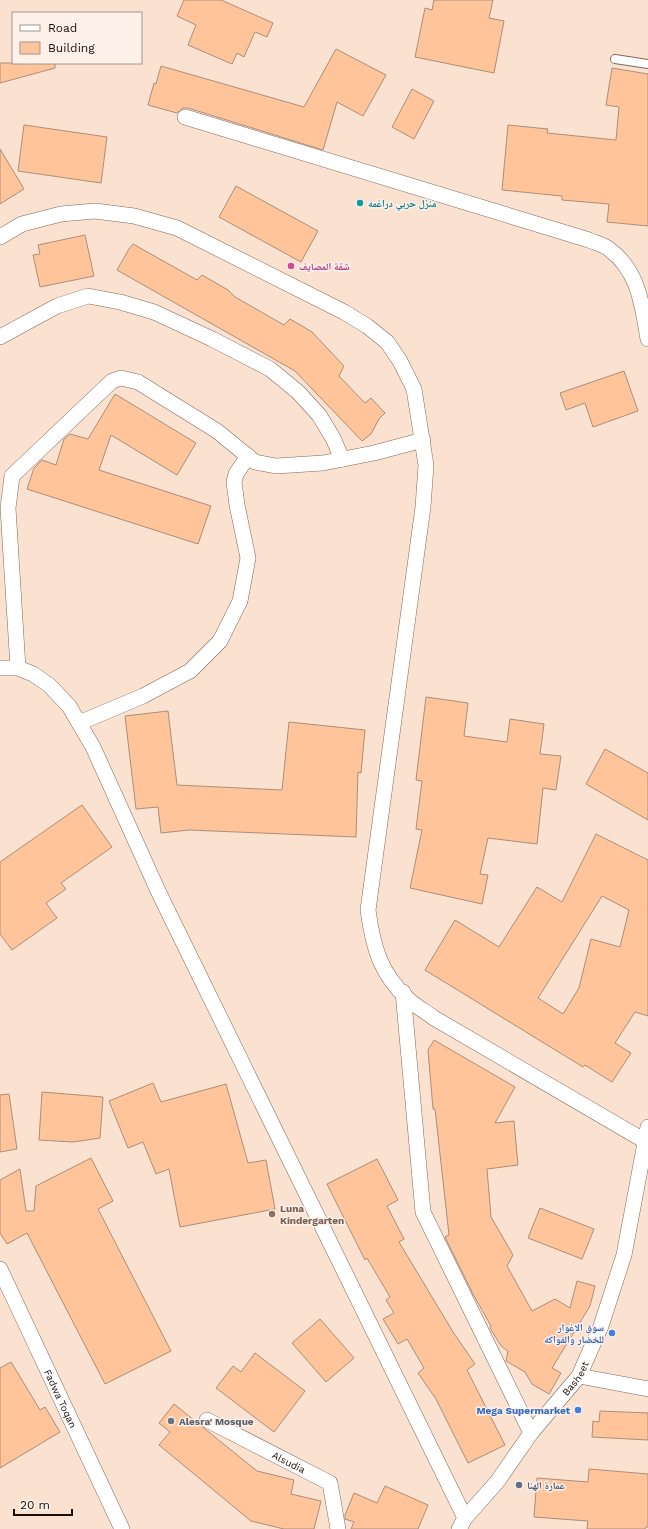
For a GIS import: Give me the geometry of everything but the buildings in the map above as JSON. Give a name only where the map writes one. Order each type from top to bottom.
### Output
[{"type":"street","points":[[185,117],[589,240],[608,249],[622,261],[633,276],[640,294],[648,339]]},
{"type":"street","points":[[0,237],[22,224],[61,214],[95,211],[134,216],[177,228],[344,312],[367,326],[387,342],[400,361],[414,389],[426,465],[423,507],[368,910],[371,936],[380,962],[393,983],[409,1000],[434,1018],[646,1134]]},
{"type":"street","points":[[0,337],[57,306],[88,296],[120,302],[154,312],[212,339],[270,369],[298,392],[319,415],[333,438],[342,459]]},
{"type":"street","points":[[18,668],[8,508],[12,476],[112,382],[122,378],[138,382],[217,430],[256,462],[276,466],[323,463],[374,453],[423,440]]},
{"type":"street","points":[[79,723],[143,696],[190,671],[220,641],[240,601],[248,558],[234,482],[236,474],[248,456]]},
{"type":"street","points":[[0,668],[18,668],[33,674],[49,685],[69,706],[93,747],[159,893],[462,1523]]},
{"type":"street","points":[[403,992],[424,1212],[531,1433]]},
{"type":"street","name":"Basheet","points":[[462,1523],[497,1482],[531,1433],[579,1376],[601,1326],[624,1255],[646,1134]]},
{"type":"street","name":"Fadwa Toqan","points":[[0,1269],[122,1529]]},
{"type":"street","points":[[579,1376],[648,1388]]},
{"type":"street","name":"Alsudia","points":[[207,1420],[330,1483],[338,1529]]},
{"type":"lane","points":[[615,59],[648,64]]},
{"type":"place","name":"منزل حربي دراغمه","points":[[360,203]]},
{"type":"place","name":"شقة المصايف","points":[[291,266]]},
{"type":"place","name":"Luna Kindergarten","points":[[272,1214]]},
{"type":"place","name":"سوق الاغوار للخضار والفواكه","points":[[612,1333]]},
{"type":"place","name":"Mega Supermarket","points":[[578,1410]]},
{"type":"place","name":"Alesra' Mosque","points":[[171,1421]]},
{"type":"place","name":"عمارة الهنا","points":[[519,1485]]}]
